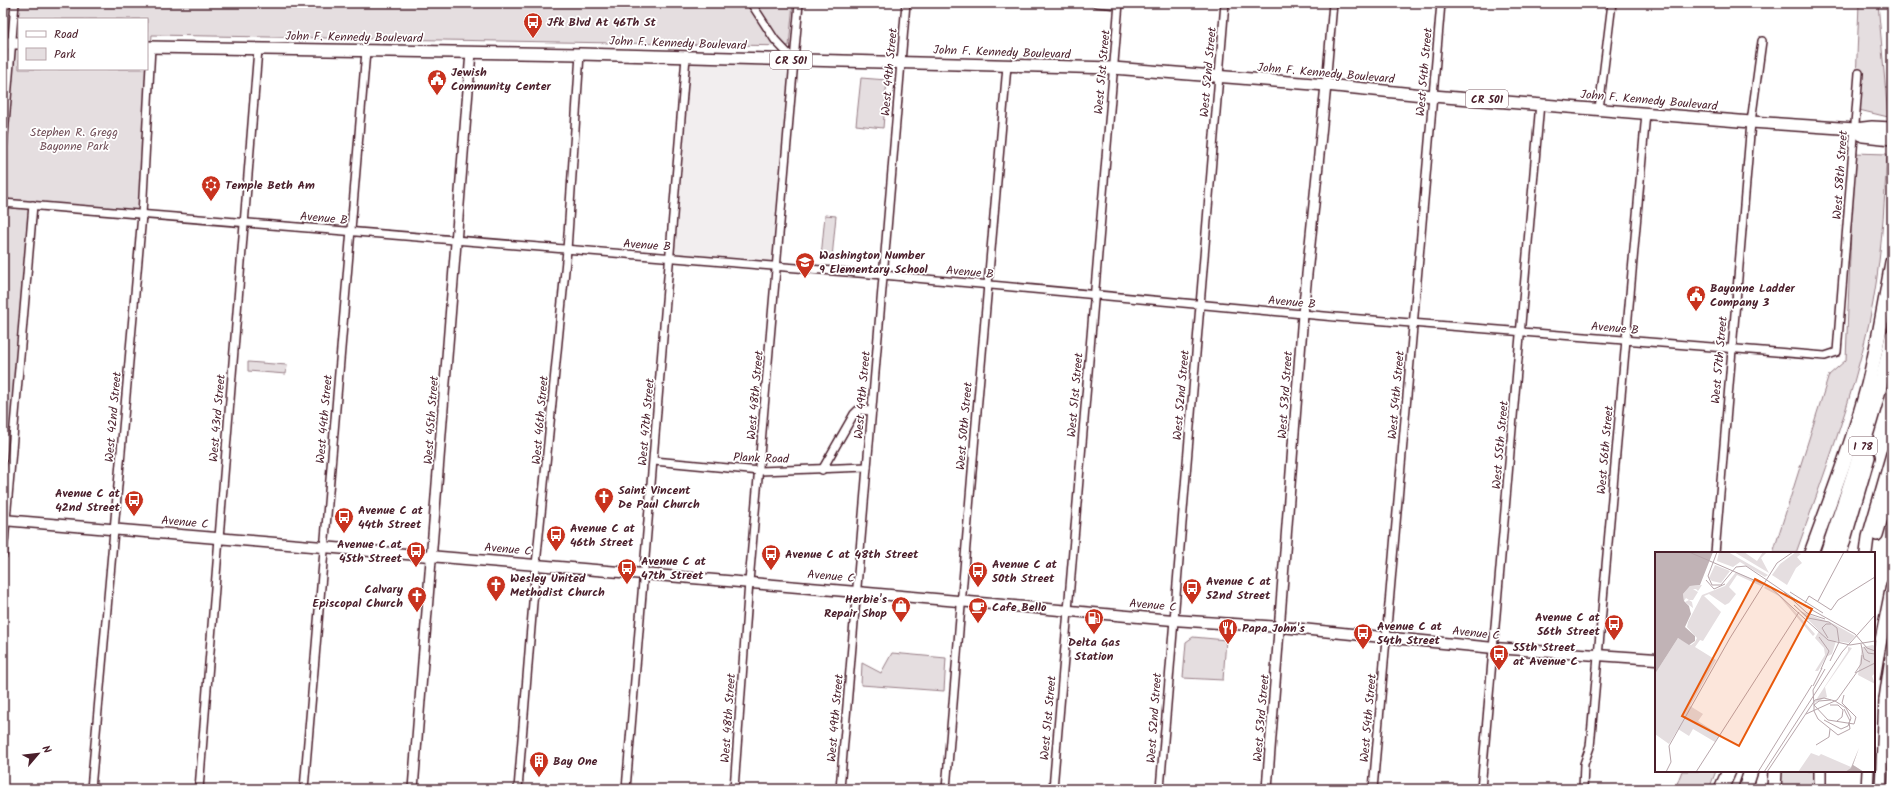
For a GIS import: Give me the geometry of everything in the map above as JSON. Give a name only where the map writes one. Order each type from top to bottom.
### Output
[{"type":"highway","name":"I 78","points":[[1811,552],[1855,431],[1868,386],[1882,320],[1892,262]]},
{"type":"highway","name":"I 78","points":[[1827,552],[1861,452],[1886,366],[1892,336]]},
{"type":"highway","points":[[1840,552],[1869,452],[1886,366]]},
{"type":"highway","points":[[1721,789],[1729,772]]},
{"type":"highway","points":[[1730,789],[1736,772]]},
{"type":"highway","points":[[1745,789],[1751,772]]},
{"type":"highway","points":[[1774,789],[1775,772]]},
{"type":"main road","name":"John F. Kennedy Boulevard","points":[[149,47],[580,54],[1113,68],[1751,122],[1855,129],[1872,126],[1892,128]]},
{"type":"main road","name":"John F. Kennedy Boulevard","points":[[1855,129],[1863,136],[1892,140]]},
{"type":"main road","points":[[1866,552],[1868,537],[1892,454]]},
{"type":"main road","points":[[1870,552],[1892,484]]},
{"type":"main road","name":"Avenue C","points":[[4,520],[961,600],[1173,620],[1280,627],[1494,648],[1655,659]]},
{"type":"main road","points":[[1875,672],[1892,585]]},
{"type":"main road","points":[[1881,789],[1885,699],[1892,654]]},
{"type":"main road","points":[[1875,678],[1892,678]]},
{"type":"main road","points":[[1820,772],[1820,789]]},
{"type":"main road","points":[[1867,789],[1868,772]]},
{"type":"street","points":[[3,147],[15,3]]},
{"type":"street","points":[[751,3],[775,40],[794,60]]},
{"type":"street","name":"West 48th Street","points":[[734,789],[749,582],[760,472],[799,3]]},
{"type":"street","name":"West 49th Street","points":[[840,789],[906,3]]},
{"type":"street","points":[[1096,3],[1119,4]]},
{"type":"street","name":"West 52nd Street","points":[[1160,789],[1225,3]]},
{"type":"street","name":"West 53rd Street","points":[[1267,789],[1303,314],[1333,3]]},
{"type":"street","name":"West 54th Street","points":[[1373,789],[1441,3]]},
{"type":"street","points":[[1599,108],[1612,3]]},
{"type":"street","name":"West 51st Street","points":[[1053,789],[1119,4]]},
{"type":"street","name":"West 57th Street","points":[[1715,552],[1751,122],[1762,41]]},
{"type":"street","name":"West 42nd Street","points":[[91,789],[142,215],[149,47]]},
{"type":"street","name":"West 43rd Street","points":[[198,789],[258,49]]},
{"type":"street","name":"West 44th Street","points":[[304,789],[366,51]]},
{"type":"street","name":"West 45th Street","points":[[413,789],[471,52]]},
{"type":"street","name":"West 46th Street","points":[[518,789],[536,565],[567,250],[580,54]]},
{"type":"street","name":"West 47th Street","points":[[626,789],[686,57]]},
{"type":"street","name":"West 50th Street","points":[[946,789],[1007,66]]},
{"type":"street","name":"West 58th Street","points":[[1842,280],[1859,73]]},
{"type":"street","name":"West 55th Street","points":[[1481,789],[1540,103]]},
{"type":"street","name":"West 56th Street","points":[[1583,789],[1584,764],[1590,747],[1646,112]]},
{"type":"street","name":"Avenue B","points":[[3,203],[776,266],[1303,314],[1825,356],[1837,352],[1842,280]]},
{"type":"street","points":[[3,555],[4,520],[33,205]]},
{"type":"street","points":[[822,470],[854,414],[858,410],[872,411]]},
{"type":"street","name":"Plank Road","points":[[654,461],[760,472],[867,467]]},
{"type":"shaded area","points":[[686,57],[794,60],[776,266],[669,258]]},
{"type":"green space","name":"Stephen R. Gregg Bayonne Park","points":[[3,3],[793,3],[789,46],[152,35],[138,214],[33,205],[3,520]]},
{"type":"green space","points":[[1859,3],[1878,3],[1888,117],[1855,109]]},
{"type":"green space","points":[[861,78],[887,80],[883,128],[856,125]]},
{"type":"green space","points":[[1854,153],[1887,154],[1883,218],[1873,302],[1862,352],[1846,410],[1796,552],[1773,552],[1829,375],[1846,360]]},
{"type":"green space","points":[[825,215],[836,216],[832,258],[821,257]]},
{"type":"green space","points":[[248,362],[287,365],[286,374],[248,371]]},
{"type":"green space","points":[[1193,637],[1226,640],[1223,680],[1183,678],[1186,642]]},
{"type":"green space","points":[[892,653],[946,658],[944,691],[861,685],[862,663],[881,673]]},
{"type":"green space","points":[[1682,772],[1716,772],[1709,789],[1675,789]]},
{"type":"green space","points":[[1777,772],[1819,772],[1818,789],[1770,789]]},
{"type":"place","name":"Jfk Blvd At 46Th St","points":[[533,39]]},
{"type":"place","name":"Jewish Community Center","points":[[437,96]]},
{"type":"place","name":"Temple Beth Am","points":[[211,202]]},
{"type":"place","name":"Washington Number 9 Elementary School","points":[[805,279]]},
{"type":"place","name":"Bayonne Ladder Company 3","points":[[1696,312]]},
{"type":"place","name":"Saint Vincent De Paul Church","points":[[604,514]]},
{"type":"place","name":"Avenue C at 42nd Street","points":[[134,517]]},
{"type":"place","name":"Avenue C at 44th Street","points":[[344,534]]},
{"type":"place","name":"Avenue C at 46th Street","points":[[556,552]]},
{"type":"place","name":"Avenue C at 45th Street","points":[[416,568]]},
{"type":"place","name":"Avenue C at 48th Street","points":[[771,571]]},
{"type":"place","name":"Avenue C at 47th Street","points":[[627,585]]},
{"type":"place","name":"Avenue C at 50th Street","points":[[978,588]]},
{"type":"place","name":"Wesley United Methodist Church","points":[[496,602]]},
{"type":"place","name":"Avenue C at 52nd Street","points":[[1192,605]]},
{"type":"place","name":"Calvary Episcopal Church","points":[[417,613]]},
{"type":"place","name":"Herbie's Repair Shop","points":[[901,623]]},
{"type":"place","name":"Cafe Bello","points":[[978,624]]},
{"type":"place","name":"Delta Gas Station","points":[[1094,635]]},
{"type":"place","name":"Avenue C at 56th Street","points":[[1614,641]]},
{"type":"place","name":"Papa John's","points":[[1228,645]]},
{"type":"place","name":"Avenue C at 54th Street","points":[[1363,650]]},
{"type":"place","name":"55th Street at Avenue C","points":[[1499,671]]},
{"type":"place","name":"Bay One","points":[[539,778]]}]
